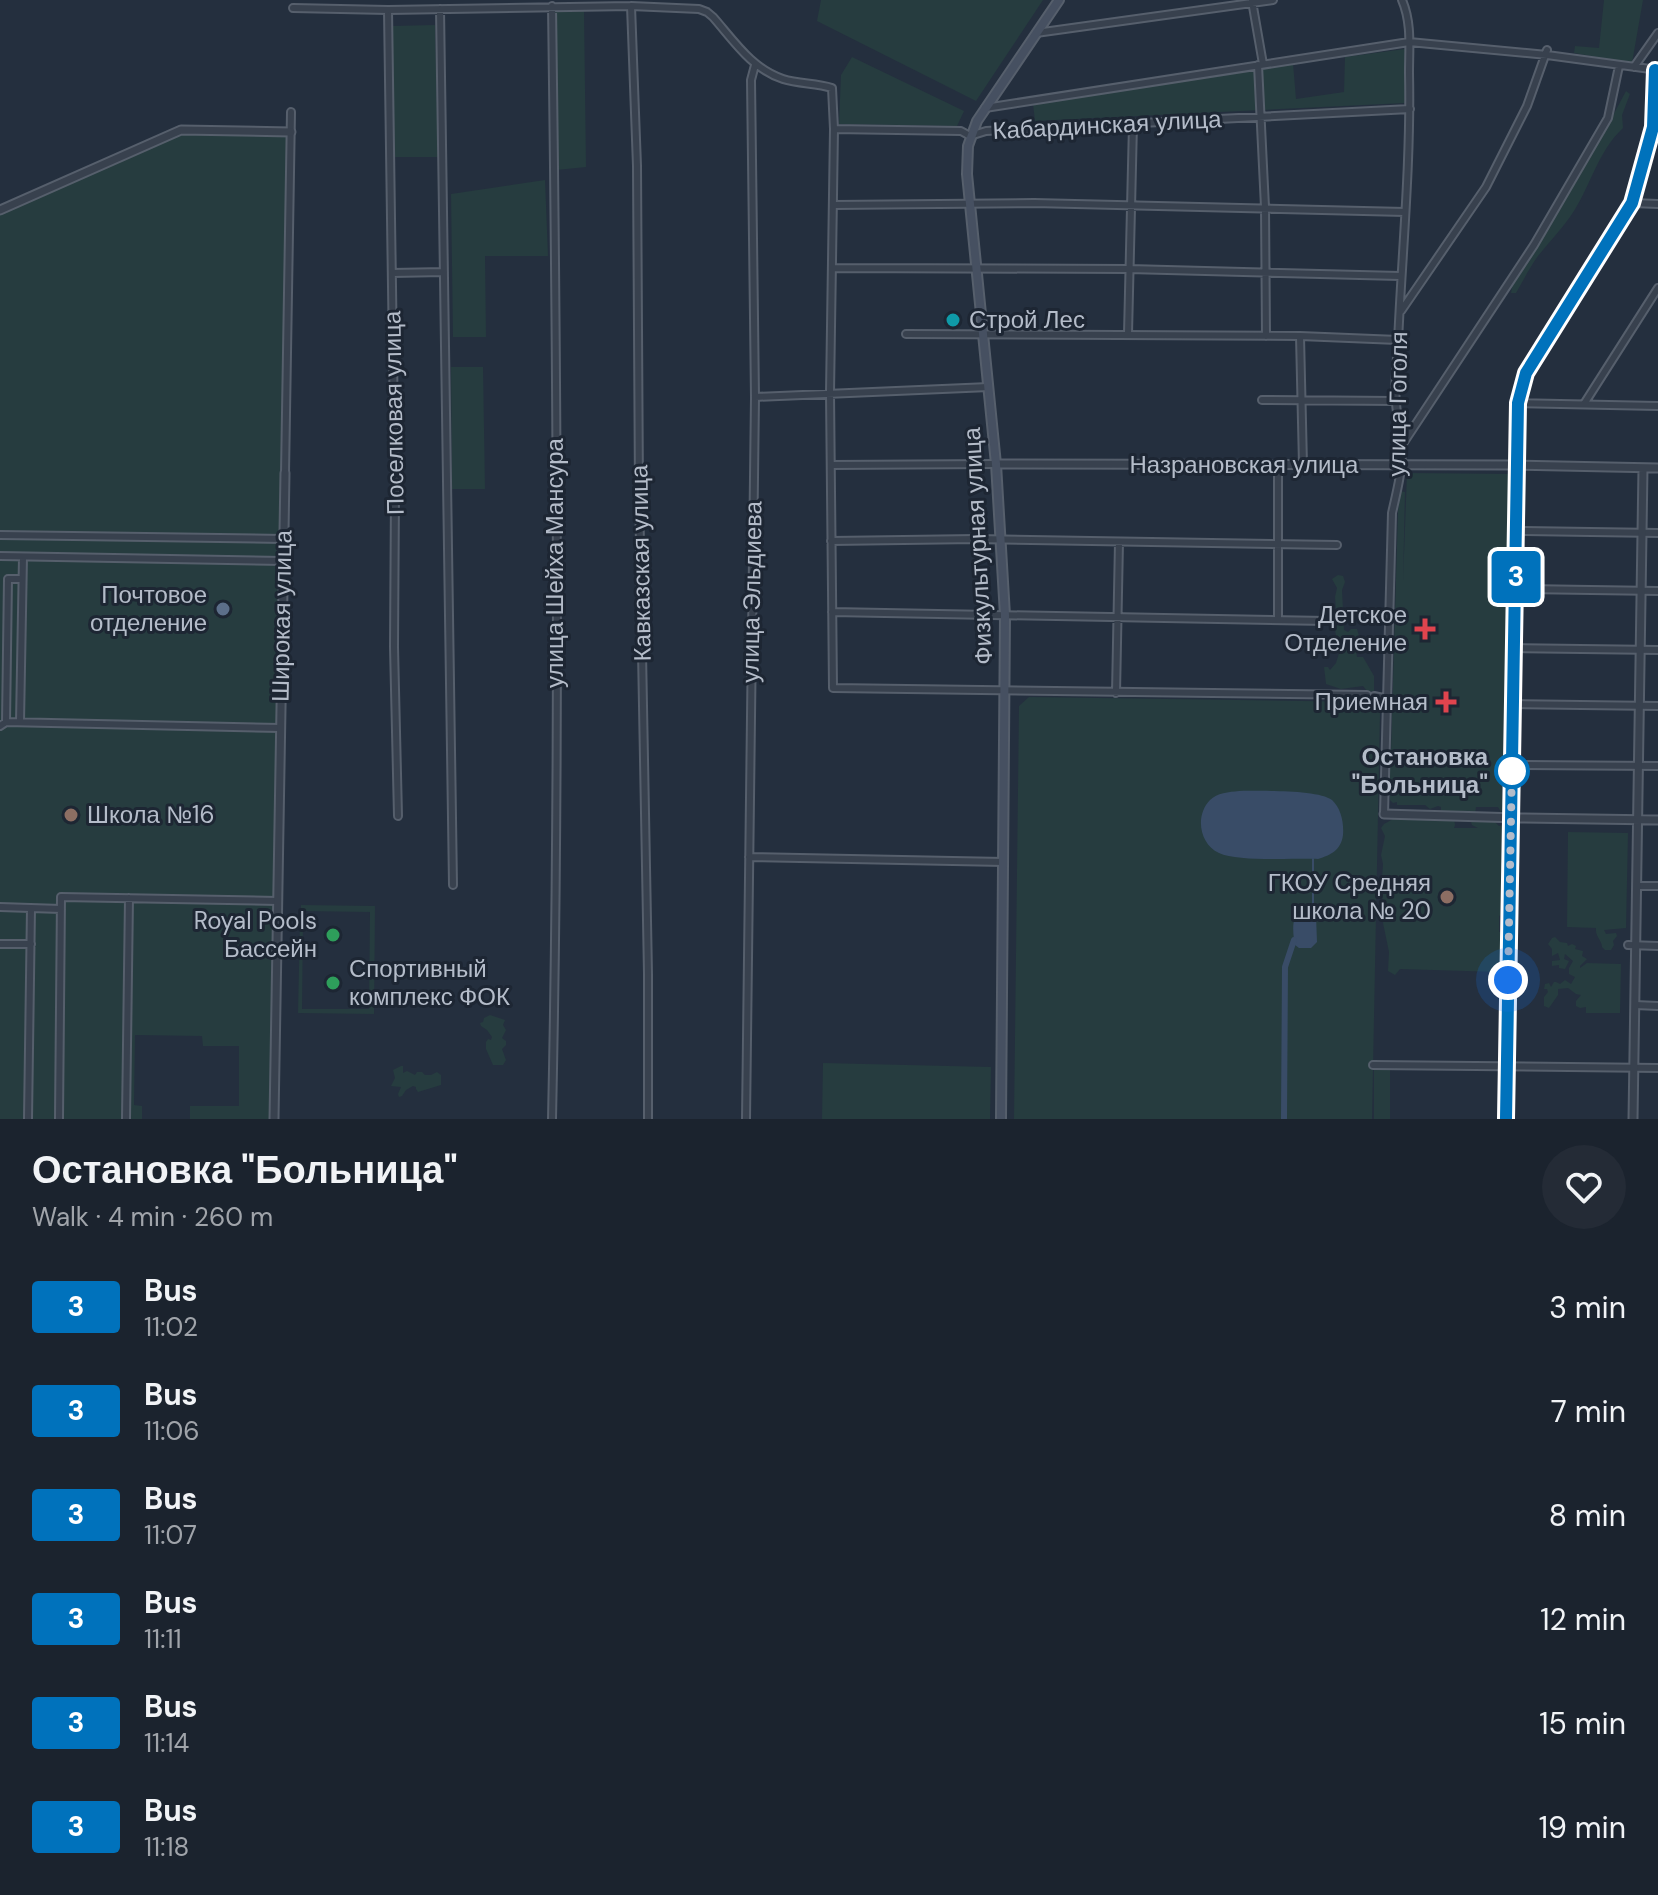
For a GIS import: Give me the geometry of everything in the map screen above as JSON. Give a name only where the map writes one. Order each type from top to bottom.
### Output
[{"type":"main road","name":"Физкультурная улица","points":[[1001,1119],[1005,615],[996,464],[966,159],[970,136],[985,108],[1059,0]]},
{"type":"street","points":[[1036,33],[1273,0]]},
{"type":"street","name":"улица Гоголя","points":[[1384,814],[1392,513],[1402,446],[1396,401],[1410,109],[1407,10],[1402,0]]},
{"type":"street","points":[[1252,2],[1260,65],[1266,336]]},
{"type":"street","name":"улица Шейха Мансура","points":[[552,6],[556,643],[552,1119]]},
{"type":"street","name":"Кавказская улица","points":[[631,6],[637,166],[648,1119]]},
{"type":"street","points":[[293,8],[690,8],[707,12],[755,65],[768,73],[785,80],[832,88],[834,205],[830,393],[833,688],[1371,696],[1388,699]]},
{"type":"street","points":[[440,9],[453,885]]},
{"type":"street","name":"Поселковая улица","points":[[388,10],[398,816]]},
{"type":"street","points":[[1634,67],[1658,33]]},
{"type":"street","points":[[985,108],[1409,42],[1547,52],[1657,70],[1655,127],[1632,203],[1526,373],[1518,403],[1506,1119]]},
{"type":"street","points":[[1401,311],[1486,187],[1527,106],[1547,52]]},
{"type":"street","name":"улица Эльдиева","points":[[746,1119],[755,397],[751,80],[755,65]]},
{"type":"street","points":[[1402,446],[1534,245],[1608,118],[1619,66]]},
{"type":"street","name":"Кабардинская улица","points":[[834,129],[961,131],[970,136],[986,131],[1410,109]]},
{"type":"street","name":"Широкая улица","points":[[274,1119],[291,112]]},
{"type":"street","points":[[1128,334],[1133,124]]},
{"type":"street","points":[[0,210],[181,130],[291,132]]},
{"type":"street","points":[[834,205],[1034,203],[1405,212]]},
{"type":"street","points":[[1632,203],[1658,204]]},
{"type":"street","points":[[833,268],[1129,269],[1400,276]]},
{"type":"street","points":[[392,273],[444,272]]},
{"type":"street","points":[[1584,404],[1658,288]]},
{"type":"street","points":[[906,334],[1300,336],[1398,340]]},
{"type":"street","points":[[1300,336],[1303,465]]},
{"type":"street","points":[[755,397],[989,387]]},
{"type":"street","points":[[1262,400],[1396,401]]},
{"type":"street","points":[[1518,403],[1658,406]]},
{"type":"street","name":"Назрановская улица","points":[[831,465],[1517,465],[1658,468]]},
{"type":"street","points":[[1278,465],[1278,620]]},
{"type":"street","points":[[1633,1119],[1635,1005],[1632,945],[1638,886],[1643,468]]},
{"type":"street","points":[[1517,531],[1658,533]]},
{"type":"street","points":[[0,535],[283,539]]},
{"type":"street","points":[[831,541],[976,539],[1337,545]]},
{"type":"street","points":[[1116,693],[1119,542]]},
{"type":"street","points":[[0,556],[283,561]]},
{"type":"street","points":[[20,722],[23,557]]},
{"type":"street","points":[[22,579],[8,579],[3,724],[280,728]]},
{"type":"street","points":[[1516,589],[1658,591]]},
{"type":"street","points":[[832,612],[1327,621]]},
{"type":"street","points":[[1515,648],[1658,650]]},
{"type":"street","points":[[1514,704],[1658,706]]},
{"type":"street","points":[[1512,765],[1658,766]]},
{"type":"street","points":[[1384,814],[1658,820]]},
{"type":"street","points":[[749,857],[1004,862]]},
{"type":"street","points":[[1638,886],[1658,886]]},
{"type":"street","points":[[59,1119],[61,897],[277,901]]},
{"type":"street","points":[[126,1119],[129,898]]},
{"type":"street","points":[[0,907],[61,909]]},
{"type":"street","points":[[28,1119],[31,908]]},
{"type":"street","points":[[0,944],[31,944]]},
{"type":"street","points":[[1632,945],[1658,946]]},
{"type":"street","points":[[1635,1005],[1658,1006]]},
{"type":"street","points":[[1373,1065],[1658,1068]]},
{"type":"green space","points":[[821,0],[1043,0],[976,101],[817,21]]},
{"type":"green space","points":[[1604,0],[1643,0],[1632,63],[1574,53],[1575,46],[1599,48]]},
{"type":"green space","points":[[584,11],[586,167],[556,170],[554,12]]},
{"type":"green space","points":[[435,25],[438,157],[394,157],[392,26]]},
{"type":"green space","points":[[1405,49],[1405,103],[1035,121],[1033,104],[1293,63],[1296,99],[1344,92],[1345,57]]},
{"type":"green space","points":[[852,57],[964,111],[957,126],[839,124],[841,75]]},
{"type":"green space","points":[[1626,91],[1630,94],[1622,115],[1623,128],[1600,159],[1570,217],[1538,256],[1516,293],[1511,293],[1513,282],[1600,140]]},
{"type":"green space","points":[[181,130],[290,132],[274,1119],[190,1119],[190,1106],[239,1106],[239,1046],[203,1046],[202,1036],[135,1035],[134,1105],[142,1106],[142,1119],[0,1119],[0,210]]},
{"type":"green space","points":[[545,180],[548,256],[485,256],[486,337],[453,337],[451,194]]},
{"type":"green space","points":[[451,367],[483,367],[485,489],[452,489]]},
{"type":"green space","points":[[1407,473],[1510,474],[1508,552],[1512,557],[1513,591],[1511,603],[1506,606],[1505,654],[1509,661],[1505,669],[1504,802],[1501,812],[1498,807],[1476,807],[1475,815],[1441,814],[1441,807],[1438,806],[1430,809],[1425,805],[1397,805],[1397,802],[1390,800],[1398,512],[1400,491],[1405,492],[1403,582]]},
{"type":"green space","points":[[1343,576],[1345,582],[1342,590],[1344,630],[1357,629],[1362,647],[1356,651],[1357,657],[1363,657],[1374,676],[1374,691],[1368,692],[1363,686],[1341,689],[1326,684],[1324,667],[1330,670],[1336,663],[1341,647],[1337,643],[1335,629],[1337,588],[1332,579]]},
{"type":"green space","points":[[1029,697],[1369,702],[1380,713],[1372,1119],[1014,1119],[1019,706]]},
{"type":"green space","name":"ГКОУ Средняя школа № 20","points":[[1395,818],[1454,819],[1454,828],[1478,828],[1471,822],[1477,818],[1493,820],[1507,828],[1502,850],[1507,866],[1504,913],[1499,916],[1499,932],[1504,932],[1506,936],[1505,966],[1498,972],[1400,969],[1395,975],[1388,971],[1389,952],[1381,893],[1381,855],[1385,836],[1381,828]]},
{"type":"green space","points":[[1568,832],[1628,833],[1626,928],[1604,930],[1606,934],[1616,933],[1611,950],[1602,947],[1596,928],[1567,927]]},
{"type":"green space","points":[[301,905],[375,906],[374,1014],[298,1013],[300,919],[303,919],[302,1009],[369,1009],[370,912],[301,911]]},
{"type":"green space","points":[[1555,937],[1583,951],[1582,956],[1587,959],[1580,968],[1587,963],[1621,964],[1620,1013],[1586,1013],[1586,1007],[1576,1006],[1581,995],[1568,988],[1558,989],[1558,995],[1549,1008],[1544,1006],[1544,997],[1548,992],[1544,989],[1545,984],[1549,983],[1551,987],[1554,982],[1560,984],[1565,980],[1571,984],[1575,977],[1569,974],[1573,961],[1565,954],[1564,959],[1569,961],[1565,969],[1559,968],[1559,965],[1552,966],[1552,961],[1560,960],[1558,953],[1552,956],[1548,944]]},
{"type":"green space","points":[[490,1015],[505,1020],[503,1025],[506,1030],[502,1038],[506,1045],[502,1049],[506,1060],[503,1065],[493,1065],[486,1049],[486,1042],[492,1037],[480,1023]]},
{"type":"green space","points":[[823,1063],[991,1067],[990,1119],[822,1119]]},
{"type":"green space","points":[[401,1066],[403,1073],[407,1071],[415,1075],[417,1072],[431,1075],[437,1072],[441,1075],[441,1085],[418,1092],[413,1086],[399,1097],[401,1087],[391,1086],[395,1078],[393,1070]]},
{"type":"green space","points":[[1374,1069],[1390,1069],[1390,1119],[1374,1119]]},
{"type":"water","points":[[1239,791],[1301,792],[1325,796],[1338,807],[1343,835],[1340,845],[1331,854],[1318,859],[1252,859],[1219,853],[1203,836],[1202,813],[1213,798]]},
{"type":"water","points":[[1299,912],[1316,915],[1317,942],[1311,948],[1295,945],[1294,922]]},
{"type":"waterway","points":[[1313,859],[1313,913]]},
{"type":"waterway","points":[[1284,1119],[1285,967],[1294,940]]},
{"type":"bus line","name":"3","points":[[1506,1119],[1518,403],[1526,373],[1632,203],[1653,127],[1655,70]]},
{"type":"place","name":"Строй Лес","points":[[953,320]]},
{"type":"place","name":"Почтовое отделение","points":[[223,609]]},
{"type":"place","name":"Детское Отделение","points":[[1425,629]]},
{"type":"place","name":"Приемная","points":[[1446,702]]},
{"type":"place","name":"Остановка \"Больница\"","points":[[1512,771]]},
{"type":"place","name":"Школа №16","points":[[71,815]]},
{"type":"place","name":"ГКОУ Средняя школа № 20","points":[[1447,897]]},
{"type":"place","name":"Royal Pools Бассейн","points":[[333,935]]},
{"type":"place","name":"Спортивный комплекс ФОК","points":[[333,983]]},
{"type":"route","points":[[1508,980],[1512,765],[1512,771]]}]
